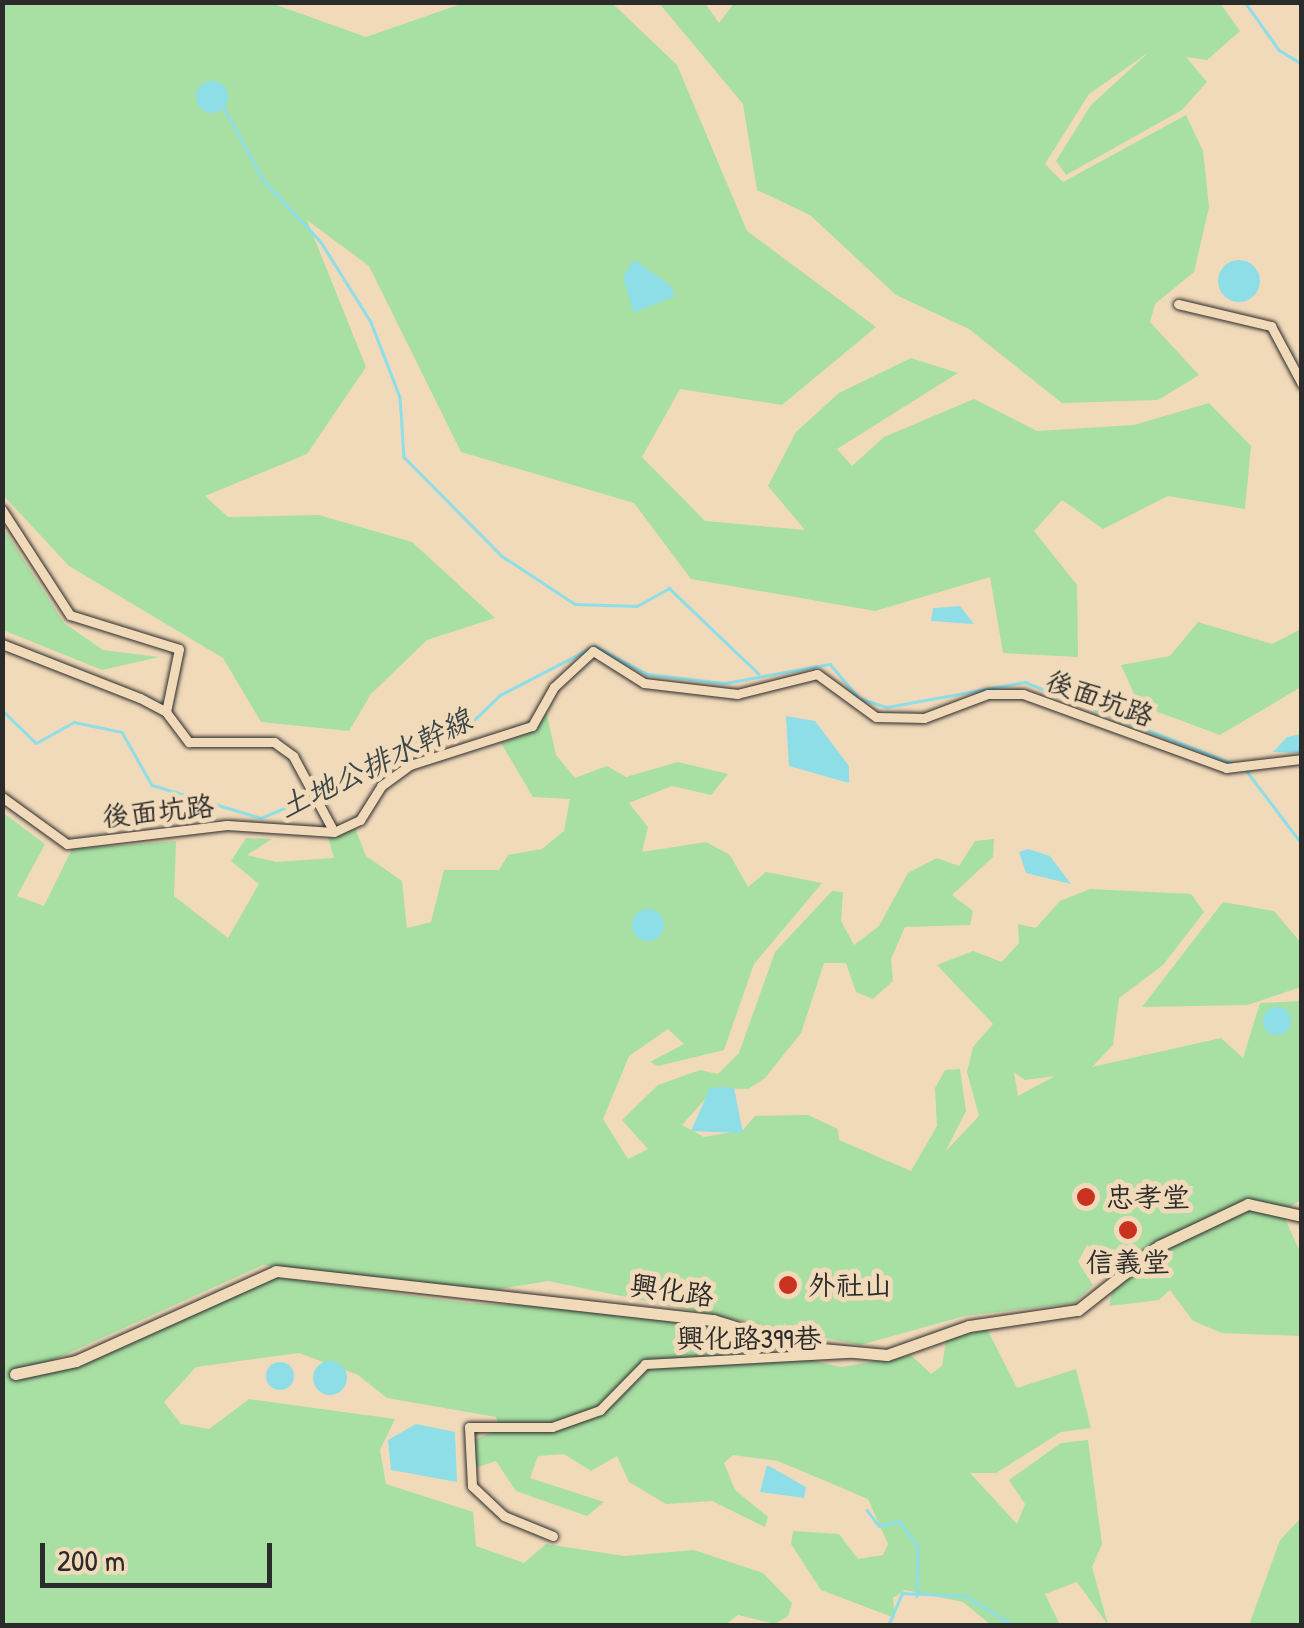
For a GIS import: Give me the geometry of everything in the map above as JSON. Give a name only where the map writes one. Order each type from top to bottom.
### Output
[{"type":"street","points":[[1178,304],[1271,326],[1302,384]]},
{"type":"street","points":[[2,510],[70,615],[179,649],[166,712]]},
{"type":"street","points":[[2,644],[166,712],[188,742],[274,742],[312,791],[334,832]]},
{"type":"street","name":"後面坑路","points":[[2,797],[66,844],[228,826],[334,832],[360,820],[381,786],[410,766],[532,726],[554,686],[593,652],[644,682],[718,693],[825,676],[876,718],[924,718],[988,694],[1024,694],[1230,768],[1302,759]]},
{"type":"street","name":"興化路","points":[[16,1374],[76,1360],[276,1271],[713,1320],[851,1353],[898,1354],[969,1326],[1078,1310],[1159,1246],[1248,1204],[1302,1216]]},
{"type":"street","name":"興化路399巷","points":[[554,1536],[504,1516],[472,1486],[469,1427],[552,1427],[600,1410],[645,1364],[851,1353]]},
{"type":"green space","points":[[3,2],[271,3],[366,37],[464,3],[612,3],[677,65],[747,231],[876,327],[782,405],[680,389],[642,457],[705,521],[805,530],[768,486],[796,432],[839,393],[911,358],[958,373],[837,449],[852,466],[884,437],[974,399],[1037,431],[1134,425],[1209,403],[1251,446],[1245,509],[1168,496],[1103,529],[1062,500],[1034,531],[1077,585],[1078,657],[1003,653],[990,577],[875,611],[691,579],[634,503],[461,452],[369,266],[307,220],[366,367],[307,454],[205,496],[228,517],[319,515],[412,542],[495,618],[427,640],[371,694],[349,731],[261,722],[223,658],[69,566],[3,495]]},
{"type":"green space","points":[[735,2],[1220,3],[1240,31],[1207,60],[1186,57],[1207,82],[1182,110],[1066,175],[1056,161],[1091,105],[1149,52],[1089,94],[1045,164],[1063,182],[1186,115],[1203,151],[1209,207],[1194,272],[1155,304],[1150,322],[1199,375],[1158,400],[1062,403],[969,329],[896,295],[810,215],[757,190],[743,104],[659,3],[705,3],[719,23]]},
{"type":"green space","points":[[2,526],[64,623],[103,650],[159,657],[102,670],[3,630]]},
{"type":"green space","points":[[1198,622],[1272,644],[1301,629],[1301,687],[1220,735],[1139,705],[1121,665],[1170,656]]},
{"type":"green space","points":[[546,711],[556,755],[575,778],[607,766],[626,777],[678,762],[728,774],[711,795],[672,786],[629,803],[648,827],[642,852],[706,842],[730,855],[748,887],[766,872],[822,883],[754,964],[724,1050],[658,1066],[650,1062],[684,1044],[668,1029],[629,1056],[603,1119],[628,1159],[648,1149],[622,1120],[658,1085],[700,1070],[718,1074],[739,1053],[775,952],[832,891],[843,892],[841,921],[854,945],[879,926],[908,873],[937,858],[959,866],[975,841],[994,839],[993,857],[952,895],[973,911],[970,925],[905,927],[891,959],[893,981],[873,999],[856,992],[846,963],[824,963],[801,1033],[765,1078],[748,1089],[715,1088],[682,1125],[704,1137],[743,1130],[755,1116],[808,1115],[838,1129],[839,1140],[911,1171],[937,1126],[935,1088],[945,1070],[960,1069],[966,1111],[945,1152],[979,1116],[967,1072],[973,1047],[993,1024],[937,965],[973,951],[1002,962],[1019,943],[1018,924],[1036,928],[1060,901],[1090,889],[1191,894],[1204,912],[1163,965],[1119,998],[1113,1045],[1092,1067],[1221,1038],[1243,1058],[1260,1003],[1301,1001],[1301,1200],[1282,1212],[1301,1254],[1301,1336],[1222,1333],[1193,1321],[1170,1290],[1159,1300],[1109,1306],[1118,1264],[1087,1245],[1078,1262],[1093,1285],[1074,1303],[965,1316],[860,1345],[548,1281],[474,1293],[263,1265],[49,1362],[53,1373],[267,1276],[467,1303],[607,1309],[741,1329],[760,1348],[841,1367],[911,1355],[931,1374],[942,1366],[946,1340],[987,1329],[1017,1388],[1076,1369],[1091,1428],[1061,1432],[996,1473],[970,1473],[1017,1524],[1025,1504],[1009,1480],[1061,1443],[1088,1440],[1102,1544],[1092,1567],[1108,1625],[1077,1582],[1045,1594],[1060,1625],[991,1625],[963,1602],[905,1590],[893,1598],[895,1618],[821,1590],[791,1544],[793,1531],[839,1534],[858,1559],[883,1555],[888,1544],[868,1499],[778,1461],[733,1455],[724,1463],[735,1490],[768,1517],[765,1527],[712,1501],[666,1504],[629,1482],[617,1456],[591,1471],[564,1454],[538,1456],[530,1478],[604,1502],[587,1516],[516,1491],[496,1461],[478,1467],[468,1460],[471,1441],[500,1429],[496,1417],[387,1398],[358,1375],[299,1353],[196,1367],[164,1402],[181,1424],[209,1429],[249,1399],[395,1419],[380,1450],[386,1484],[473,1512],[476,1546],[524,1563],[546,1544],[624,1556],[694,1550],[763,1573],[792,1603],[788,1616],[775,1624],[738,1615],[724,1626],[3,1625],[2,812],[45,844],[17,896],[44,906],[72,849],[176,841],[174,896],[228,938],[259,884],[231,861],[246,838],[272,839],[247,855],[276,862],[334,858],[328,837],[355,828],[366,856],[402,881],[407,928],[431,922],[444,870],[499,870],[508,855],[542,849],[564,831],[570,799],[533,797],[501,743],[536,731]],"holes":[[[1014,1072],[1025,1080],[1055,1076],[1018,1096]]]},
{"type":"green space","points":[[1223,902],[1274,911],[1301,943],[1301,987],[1247,1005],[1142,1007]]},
{"type":"green space","points":[[1301,1518],[1301,1625],[1249,1625],[1280,1540]]},
{"type":"water","points":[[212,81],[223,86],[228,97],[223,108],[212,113],[201,108],[196,97],[201,86]]},
{"type":"water","points":[[634,260],[670,285],[675,296],[634,313],[623,277]]},
{"type":"water","points":[[1239,260],[1254,266],[1260,281],[1254,296],[1239,302],[1224,296],[1218,281],[1224,266]]},
{"type":"water","points":[[960,606],[974,624],[931,621],[933,608]]},
{"type":"water","points":[[786,716],[815,721],[849,766],[849,783],[789,766]]},
{"type":"water","points":[[1301,734],[1301,753],[1273,752],[1287,737]]},
{"type":"water","points":[[1028,849],[1050,856],[1071,884],[1026,873],[1019,852]]},
{"type":"water","points":[[648,909],[660,913],[664,925],[660,937],[648,941],[636,937],[632,925],[636,913]]},
{"type":"water","points":[[1277,1007],[1287,1011],[1291,1021],[1287,1031],[1277,1035],[1267,1031],[1263,1021],[1267,1011]]},
{"type":"water","points":[[710,1088],[734,1088],[743,1133],[691,1131]]},
{"type":"water","points":[[330,1361],[342,1366],[347,1378],[342,1390],[330,1395],[318,1390],[313,1378],[318,1366]]},
{"type":"water","points":[[280,1362],[290,1366],[294,1376],[290,1386],[280,1390],[270,1386],[266,1376],[270,1366]]},
{"type":"water","points":[[416,1424],[455,1432],[457,1482],[391,1470],[388,1440]]},
{"type":"water","points":[[767,1465],[806,1487],[804,1498],[760,1492]]},
{"type":"waterway","points":[[1245,2],[1279,50],[1302,64]]},
{"type":"waterway","points":[[224,108],[264,181],[321,242],[371,322],[400,397],[404,457],[502,556],[575,604],[637,606],[669,588],[759,674]]},
{"type":"waterway","name":"土地公排水幹線","points":[[2,710],[36,743],[74,722],[122,732],[152,785],[261,818],[386,765],[406,744],[471,723],[500,695],[595,646],[647,674],[725,683],[830,664],[859,698],[887,707],[1025,682],[1234,764]]},
{"type":"waterway","name":"土地公排水幹線","points":[[1246,770],[1302,844]]},
{"type":"waterway","points":[[867,1510],[879,1526],[899,1521],[918,1546],[917,1596]]},
{"type":"waterway","points":[[888,1626],[902,1593],[966,1596],[1015,1626]]},
{"type":"place","name":"忠孝堂","points":[[1086,1197]]},
{"type":"place","name":"信義堂","points":[[1128,1230]]},
{"type":"place","name":"外社山","points":[[788,1285]]}]
